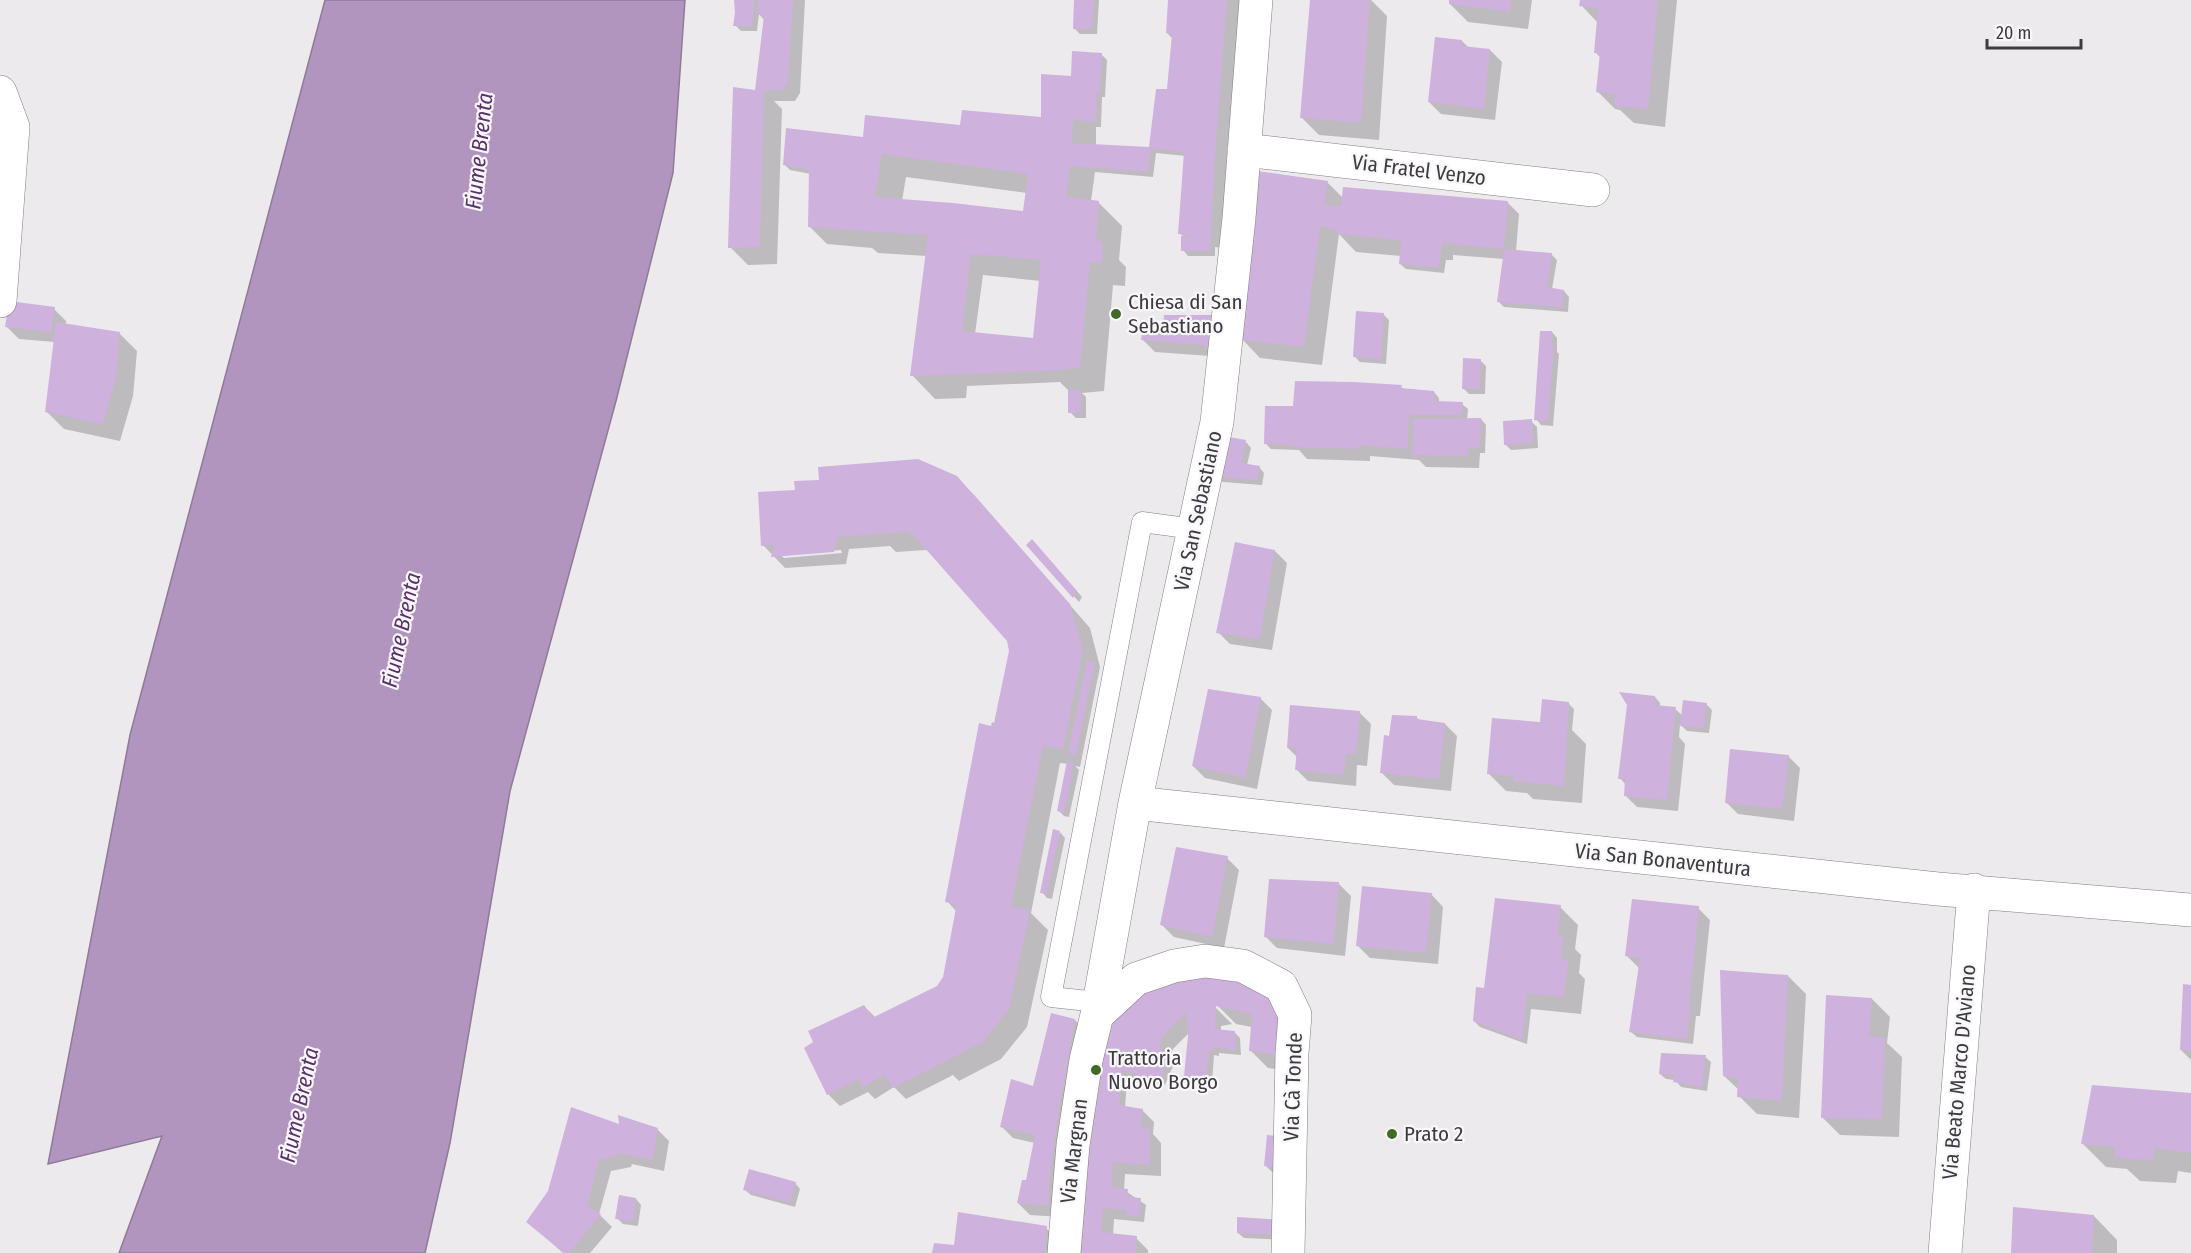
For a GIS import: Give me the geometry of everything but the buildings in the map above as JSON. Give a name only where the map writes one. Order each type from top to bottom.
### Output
[{"type":"street","name":"Via San Sebastiano","points":[[1097,1009],[1135,803],[1217,422],[1227,335],[1256,0]]},
{"type":"street","points":[[0,92],[13,127],[0,301]]},
{"type":"street","name":"Via Fratel Venzo","points":[[1244,150],[1593,190]]},
{"type":"street","name":"Via San Bonaventura","points":[[1135,803],[1742,868],[2191,910]]},
{"type":"street","name":"Via Beato Marco D'Aviano","points":[[1945,1253],[1974,890]]},
{"type":"street","name":"Via Cà Tonde","points":[[1097,1009],[1136,979],[1174,966],[1205,961],[1243,966],[1281,986],[1295,1015],[1288,1253]]},
{"type":"street","name":"Via Margnan","points":[[1064,1253],[1073,1145],[1086,1060],[1097,1009]]},
{"type":"lane","points":[[1097,1009],[1051,997],[1142,522],[1194,528]]},
{"type":"water","name":"Fiume Brenta","points":[[325,0],[685,0],[673,173],[616,401],[510,791],[450,1143],[425,1253],[119,1253],[162,1136],[48,1164],[130,735]]},
{"type":"place","name":"Chiesa di San Sebastiano","points":[[1116,314]]},
{"type":"place","name":"Trattoria Nuovo Borgo","points":[[1096,1070]]},
{"type":"place","name":"Prato 2","points":[[1392,1134]]}]
